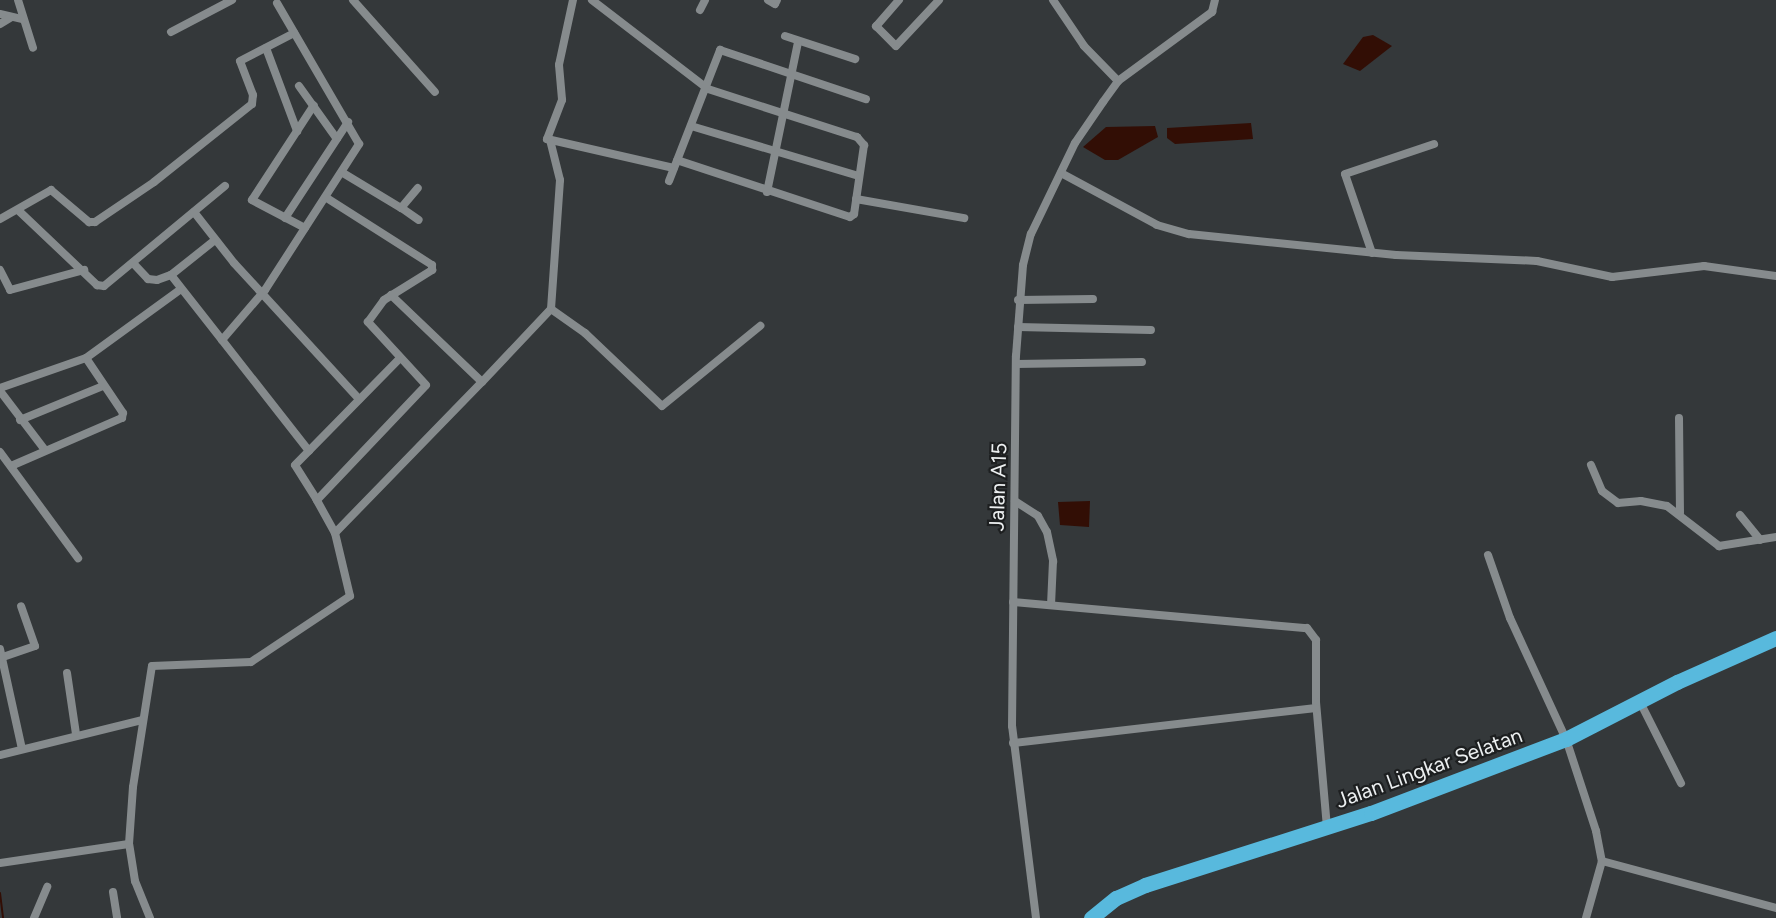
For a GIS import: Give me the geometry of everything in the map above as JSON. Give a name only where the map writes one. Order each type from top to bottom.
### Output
[{"type":"highway","name":"Jalan Lingkar Selatan","points":[[1091,918],[1116,897],[1145,885],[1327,828],[1566,739],[1776,638]]},
{"type":"street","points":[[18,0],[22,19],[33,48]]},
{"type":"street","points":[[171,32],[232,0]]},
{"type":"street","points":[[352,0],[435,92]]},
{"type":"street","points":[[335,533],[551,309],[560,180],[551,142],[547,138],[562,100],[559,65],[573,0]]},
{"type":"street","points":[[551,142],[676,164],[850,217],[854,214],[860,176],[861,140],[708,89],[592,0]]},
{"type":"street","points":[[700,10],[705,0]]},
{"type":"street","points":[[768,0],[775,4],[777,0]]},
{"type":"street","points":[[899,0],[876,26],[896,46],[939,0]]},
{"type":"street","points":[[1053,0],[1084,46],[1118,81]]},
{"type":"street","name":"Jalan A15","points":[[1036,918],[1013,743],[1018,300],[1031,234],[1076,143],[1118,81],[1212,12],[1215,0]]},
{"type":"street","points":[[222,340],[262,294],[327,198],[359,144],[294,33],[278,1]]},
{"type":"street","points":[[0,14],[22,19]]},
{"type":"street","points":[[0,24],[10,18]]},
{"type":"street","points":[[3,217],[19,211],[51,190],[89,222],[95,222],[154,182],[252,104],[253,95],[240,61],[294,33]]},
{"type":"street","points":[[785,36],[855,59]]},
{"type":"street","points":[[767,192],[798,42]]},
{"type":"street","points":[[266,48],[297,131]]},
{"type":"street","points":[[669,181],[708,89],[721,50],[866,99]]},
{"type":"street","points":[[299,86],[337,139]]},
{"type":"street","points":[[305,228],[252,200],[314,105]]},
{"type":"street","points":[[285,218],[348,122]]},
{"type":"street","points":[[691,126],[860,176]]},
{"type":"street","points":[[1372,253],[1345,174],[1434,144]]},
{"type":"street","points":[[343,173],[403,208],[418,220]]},
{"type":"street","points":[[1061,173],[1157,225],[1181,232],[1372,253],[1537,261],[1612,277],[1704,266],[1776,276]]},
{"type":"street","points":[[19,211],[84,270],[97,285],[104,286],[225,186]]},
{"type":"street","points":[[403,208],[418,188]]},
{"type":"street","points":[[317,500],[425,388],[425,379],[400,358],[368,324],[391,295],[432,270],[432,265],[327,198]]},
{"type":"street","points":[[856,199],[964,218]]},
{"type":"street","points":[[194,212],[262,294],[359,399]]},
{"type":"street","points":[[133,263],[148,279],[171,275],[215,240]]},
{"type":"street","points":[[0,270],[10,290],[84,270]]},
{"type":"street","points":[[171,275],[309,451]]},
{"type":"street","points":[[45,450],[20,420],[0,390],[86,358],[181,289]]},
{"type":"street","points":[[391,295],[482,382]]},
{"type":"street","points":[[1018,300],[1093,298]]},
{"type":"street","points":[[551,309],[585,333],[662,406],[760,326]]},
{"type":"street","points":[[1018,327],[1151,330]]},
{"type":"street","points":[[11,466],[122,418],[123,413],[103,387],[86,358]]},
{"type":"street","points":[[150,918],[135,881],[129,843],[142,720],[152,666],[251,662],[350,596],[335,533],[317,500],[295,468],[400,358]]},
{"type":"street","points":[[1016,364],[1142,362]]},
{"type":"street","points":[[20,420],[103,387]]},
{"type":"street","points":[[1679,418],[1680,513]]},
{"type":"street","points":[[0,452],[78,558]]},
{"type":"street","points":[[1591,465],[1602,491],[1618,503],[1647,502],[1680,513],[1719,546],[1776,537]]},
{"type":"street","points":[[1015,501],[1038,516],[1047,532],[1053,561],[1051,605]]},
{"type":"street","points":[[1740,515],[1760,540]]},
{"type":"street","points":[[1488,555],[1510,618],[1566,739],[1602,861],[1586,918]]},
{"type":"street","points":[[1013,602],[1129,610],[1307,628],[1316,640],[1316,708],[1327,828]]},
{"type":"street","points":[[21,606],[35,646],[1,655],[22,749]]},
{"type":"street","points":[[67,673],[76,734]]},
{"type":"street","points":[[1640,702],[1681,783]]},
{"type":"street","points":[[1013,743],[1316,708]]},
{"type":"street","points":[[0,755],[76,734],[142,720]]},
{"type":"street","points":[[0,863],[129,843]]},
{"type":"street","points":[[1602,861],[1776,908]]},
{"type":"street","points":[[34,918],[47,887]]},
{"type":"street","points":[[113,892],[117,918]]},
{"type":"shaded area","points":[[1373,35],[1392,46],[1360,71],[1343,64],[1363,37]]},
{"type":"shaded area","points":[[1251,123],[1253,139],[1175,144],[1167,138],[1167,128]]},
{"type":"shaded area","points":[[1155,126],[1158,137],[1118,160],[1105,160],[1083,147],[1106,127]]},
{"type":"shaded area","points":[[1090,501],[1089,527],[1060,525],[1058,502]]},
{"type":"waterway","points":[[0,893],[3,918]]}]
